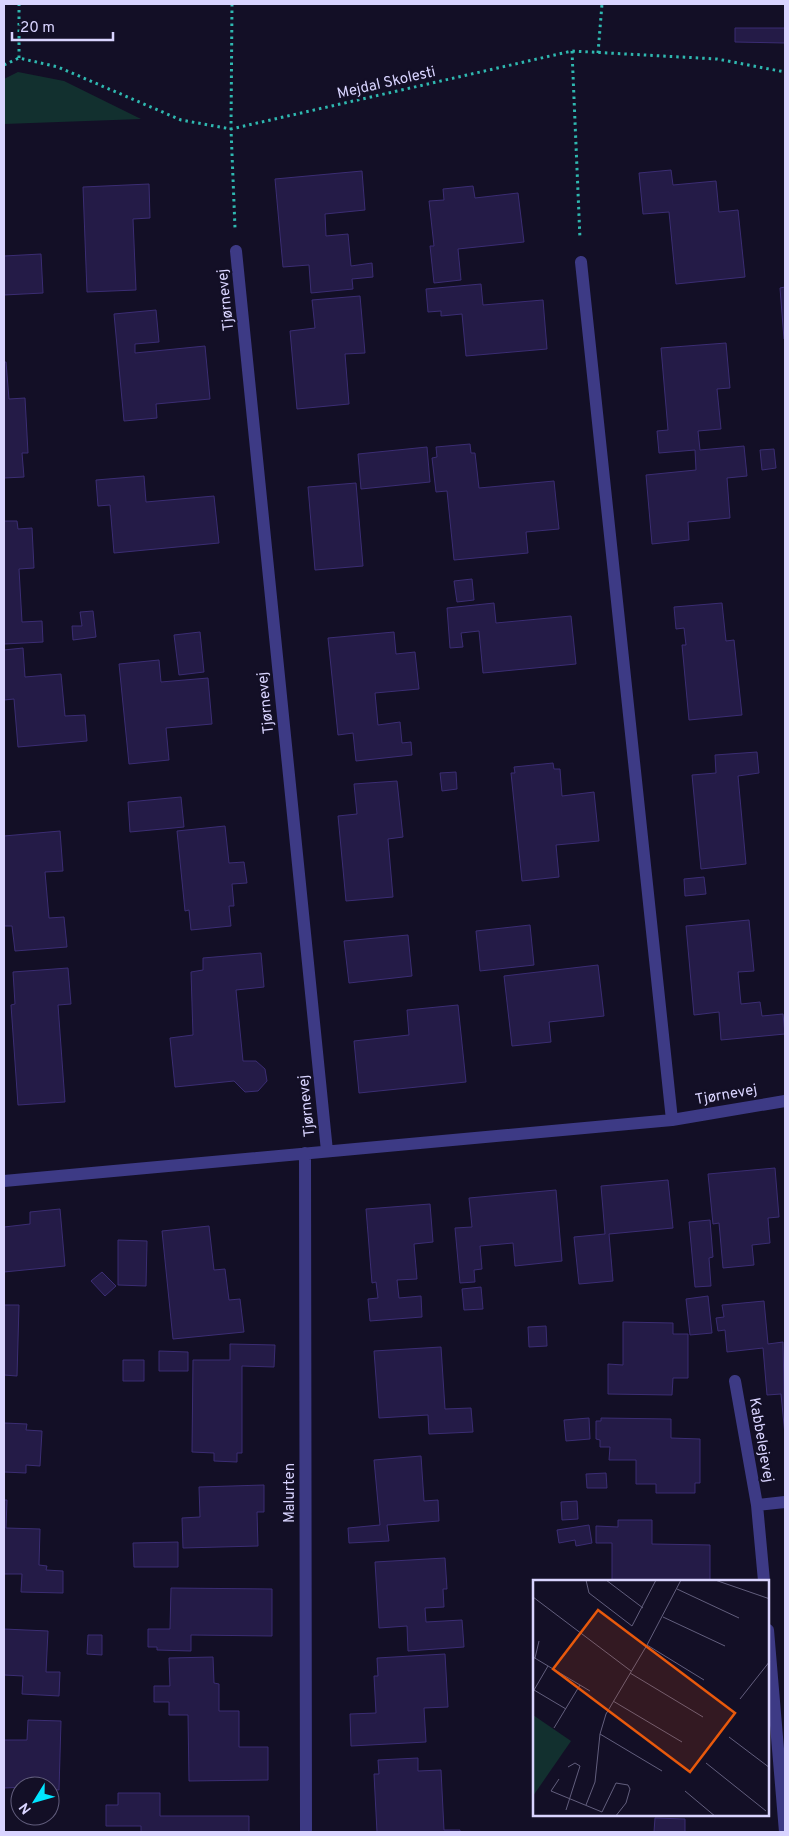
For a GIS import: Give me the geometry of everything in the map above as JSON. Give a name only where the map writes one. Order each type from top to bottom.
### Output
[{"type":"street","name":"Tjørnevej","points":[[236,251],[327,1151]]},
{"type":"street","points":[[581,262],[672,1120]]},
{"type":"street","name":"Tjørnevej","points":[[4,1181],[672,1120],[785,1101]]},
{"type":"street","name":"Malurten","points":[[305,1153],[306,1832]]},
{"type":"street","name":"Kabbelejevej","points":[[735,1381],[757,1505],[764,1580]]},
{"type":"street","name":"Kabbelejevej","points":[[757,1505],[785,1502]]},
{"type":"street","points":[[769,1642],[785,1832]]},
{"type":"path","points":[[4,65],[19,58],[19,4]]},
{"type":"path","points":[[232,4],[231,129],[236,251]]},
{"type":"path","points":[[598,53],[602,4]]},
{"type":"path","points":[[572,51],[581,262]]},
{"type":"path","name":"Mejdal Skolesti","points":[[19,58],[58,67],[181,120],[231,129],[572,51],[716,59],[785,72]]},
{"type":"green space","points":[[18,72],[64,81],[141,119],[4,124],[4,79]]},
{"type":"building","points":[[735,28],[785,28],[785,43],[735,42]]},
{"type":"building","points":[[671,170],[673,185],[716,181],[719,212],[738,210],[745,277],[676,284],[669,212],[643,214],[639,173]]},
{"type":"building","points":[[362,171],[365,210],[325,214],[326,236],[348,234],[351,266],[372,263],[373,277],[352,279],[353,289],[311,293],[309,265],[283,267],[275,179]]},
{"type":"building","points":[[149,184],[150,218],[133,219],[136,290],[87,292],[83,187]]},
{"type":"building","points":[[473,186],[475,198],[518,193],[524,242],[458,249],[461,280],[434,283],[430,246],[434,246],[429,201],[444,200],[443,189]]},
{"type":"building","points":[[41,254],[43,293],[4,295],[4,256]]},
{"type":"building","points":[[481,284],[483,305],[543,300],[547,349],[466,356],[462,314],[441,316],[441,311],[428,312],[426,289]]},
{"type":"building","points":[[785,287],[785,339],[784,339],[780,288]]},
{"type":"building","points":[[360,296],[365,353],[345,354],[349,404],[297,409],[290,331],[315,328],[312,300]]},
{"type":"building","points":[[156,310],[159,342],[135,344],[135,353],[205,346],[210,399],[156,404],[157,418],[124,421],[114,314]]},
{"type":"building","points":[[726,343],[730,388],[717,389],[721,429],[698,431],[700,450],[744,446],[747,476],[727,478],[730,518],[688,522],[689,540],[652,544],[646,475],[696,470],[695,450],[659,453],[657,431],[668,430],[661,348]]},
{"type":"building","points":[[4,362],[6,362],[9,399],[25,398],[28,453],[22,453],[24,477],[4,478]]},
{"type":"building","points":[[470,444],[471,453],[475,453],[479,488],[554,481],[559,529],[526,532],[528,553],[454,560],[447,491],[436,492],[432,458],[437,457],[436,447]]},
{"type":"building","points":[[427,447],[430,482],[361,489],[358,454]]},
{"type":"building","points":[[774,449],[776,468],[762,470],[760,450]]},
{"type":"building","points":[[144,476],[146,502],[214,496],[219,543],[114,553],[110,505],[98,506],[96,480]]},
{"type":"building","points":[[356,483],[363,566],[315,570],[308,487]]},
{"type":"building","points":[[4,521],[17,521],[18,529],[32,528],[34,568],[19,569],[22,622],[42,621],[43,642],[4,644]]},
{"type":"building","points":[[472,579],[474,600],[457,602],[454,581]]},
{"type":"building","points":[[494,603],[496,623],[571,616],[576,664],[483,673],[479,631],[461,633],[463,647],[450,648],[447,608]]},
{"type":"building","points":[[722,603],[726,641],[734,640],[742,715],[689,720],[682,645],[686,645],[684,628],[676,629],[674,607]]},
{"type":"building","points":[[93,611],[96,637],[73,640],[72,626],[82,626],[80,612]]},
{"type":"building","points":[[200,632],[204,672],[179,675],[174,635]]},
{"type":"building","points":[[394,632],[396,654],[415,652],[419,689],[375,693],[378,725],[400,722],[402,743],[411,742],[412,755],[356,761],[353,733],[338,735],[328,638]]},
{"type":"building","points":[[23,648],[25,677],[61,674],[65,716],[85,715],[87,741],[18,747],[14,699],[4,700],[4,650]]},
{"type":"building","points":[[159,660],[161,682],[208,678],[212,724],[166,728],[169,760],[129,764],[119,664]]},
{"type":"building","points":[[757,752],[759,773],[738,776],[746,864],[701,869],[692,775],[716,773],[715,755]]},
{"type":"building","points":[[553,763],[554,769],[560,769],[562,796],[594,792],[599,841],[556,845],[559,877],[522,881],[511,773],[515,773],[514,767]]},
{"type":"building","points":[[456,772],[457,789],[442,791],[440,773]]},
{"type":"building","points":[[397,781],[403,837],[388,839],[393,897],[346,901],[338,816],[357,814],[354,784]]},
{"type":"building","points":[[181,797],[184,827],[130,832],[128,802]]},
{"type":"building","points":[[225,826],[229,863],[244,862],[247,883],[232,884],[234,906],[229,906],[231,926],[191,930],[189,910],[185,911],[177,831]]},
{"type":"building","points":[[60,831],[63,871],[45,872],[49,918],[64,917],[67,947],[15,951],[12,926],[4,926],[4,836]]},
{"type":"building","points":[[704,877],[706,894],[685,896],[684,879]]},
{"type":"building","points":[[749,920],[754,971],[738,972],[741,1004],[760,1002],[762,1016],[783,1014],[785,1034],[721,1040],[719,1012],[694,1015],[686,926]]},
{"type":"building","points":[[530,925],[534,965],[480,971],[476,931]]},
{"type":"building","points":[[408,935],[412,976],[349,983],[344,941]]},
{"type":"building","points":[[261,953],[264,987],[236,990],[243,1061],[256,1061],[265,1069],[267,1081],[258,1091],[245,1092],[234,1081],[175,1087],[170,1038],[193,1035],[191,972],[203,970],[203,958]]},
{"type":"building","points":[[598,965],[604,1016],[549,1022],[551,1042],[512,1046],[504,976]]},
{"type":"building","points":[[68,968],[71,1004],[58,1005],[65,1102],[18,1105],[11,1005],[15,1004],[13,972]]},
{"type":"building","points":[[458,1005],[466,1082],[359,1093],[354,1041],[409,1035],[407,1010]]},
{"type":"building","points":[[775,1168],[779,1217],[768,1218],[770,1243],[752,1245],[754,1265],[723,1268],[719,1223],[713,1224],[708,1174]]},
{"type":"building","points":[[668,1180],[673,1228],[609,1234],[613,1281],[579,1284],[574,1237],[605,1234],[601,1186]]},
{"type":"building","points":[[556,1190],[562,1261],[515,1266],[513,1243],[480,1246],[482,1269],[474,1270],[475,1282],[460,1283],[455,1228],[472,1227],[469,1198]]},
{"type":"building","points":[[430,1204],[433,1242],[414,1244],[417,1279],[397,1280],[399,1298],[421,1296],[422,1317],[370,1321],[368,1299],[378,1298],[376,1282],[372,1283],[366,1209]]},
{"type":"building","points":[[60,1209],[65,1266],[4,1272],[4,1227],[30,1224],[30,1212]]},
{"type":"building","points":[[710,1220],[713,1257],[709,1258],[711,1286],[695,1287],[689,1222]]},
{"type":"building","points":[[209,1226],[214,1270],[225,1269],[229,1300],[240,1299],[244,1332],[173,1339],[162,1231]]},
{"type":"building","points":[[118,1240],[147,1241],[146,1286],[118,1285]]},
{"type":"building","points":[[102,1272],[116,1286],[105,1296],[91,1281]]},
{"type":"building","points":[[481,1287],[483,1309],[464,1310],[462,1289]]},
{"type":"building","points":[[708,1296],[712,1333],[690,1335],[686,1299]]},
{"type":"building","points":[[764,1301],[768,1344],[783,1342],[785,1435],[781,1394],[767,1395],[763,1348],[727,1352],[725,1330],[718,1331],[716,1318],[724,1317],[722,1305]]},
{"type":"building","points":[[4,1305],[19,1305],[17,1376],[4,1375]]},
{"type":"building","points":[[623,1322],[673,1323],[673,1334],[688,1334],[688,1378],[673,1378],[672,1395],[608,1394],[608,1364],[623,1365]]},
{"type":"building","points":[[546,1326],[547,1346],[529,1347],[528,1327]]},
{"type":"building","points":[[230,1344],[275,1345],[274,1367],[242,1366],[242,1453],[237,1453],[237,1462],[214,1461],[214,1453],[192,1452],[193,1360],[230,1360]]},
{"type":"building","points":[[441,1347],[445,1409],[471,1408],[473,1432],[429,1434],[428,1415],[379,1418],[374,1351]]},
{"type":"building","points":[[159,1351],[188,1352],[188,1371],[159,1371]]},
{"type":"building","points":[[123,1360],[144,1360],[144,1381],[123,1381]]},
{"type":"building","points":[[589,1418],[590,1439],[566,1441],[564,1420]]},
{"type":"building","points":[[601,1418],[671,1419],[671,1438],[700,1439],[700,1483],[695,1483],[695,1493],[656,1493],[656,1484],[636,1484],[636,1460],[609,1460],[610,1447],[600,1447],[600,1440],[596,1439],[596,1421],[601,1421]]},
{"type":"building","points":[[4,1423],[27,1424],[26,1430],[42,1431],[40,1466],[26,1465],[26,1473],[4,1472]]},
{"type":"building","points":[[421,1456],[424,1501],[438,1500],[439,1521],[387,1525],[389,1541],[349,1543],[348,1528],[380,1525],[374,1460]]},
{"type":"building","points":[[606,1473],[607,1488],[587,1488],[586,1474]]},
{"type":"building","points":[[264,1485],[264,1512],[257,1512],[258,1546],[183,1548],[182,1518],[200,1517],[199,1487]]},
{"type":"building","points":[[4,1500],[7,1500],[6,1528],[40,1529],[39,1565],[47,1566],[46,1570],[63,1571],[63,1593],[21,1592],[22,1574],[4,1574]]},
{"type":"building","points":[[577,1501],[578,1519],[562,1520],[561,1502]]},
{"type":"building","points":[[618,1520],[652,1520],[652,1544],[710,1545],[710,1580],[612,1580],[612,1543],[596,1543],[596,1526],[618,1527]]},
{"type":"building","points":[[589,1525],[592,1543],[576,1546],[575,1540],[559,1543],[557,1530]]},
{"type":"building","points":[[178,1542],[178,1567],[134,1567],[133,1543]]},
{"type":"building","points":[[445,1558],[447,1589],[443,1589],[444,1607],[425,1608],[426,1622],[462,1620],[464,1647],[408,1651],[407,1626],[379,1628],[375,1562]]},
{"type":"building","points":[[171,1588],[272,1589],[272,1636],[191,1635],[191,1651],[157,1650],[157,1647],[148,1647],[148,1629],[170,1629]]},
{"type":"building","points":[[4,1629],[48,1631],[46,1672],[60,1672],[59,1696],[22,1694],[23,1676],[4,1675]]},
{"type":"building","points":[[88,1635],[102,1635],[102,1655],[87,1654]]},
{"type":"building","points":[[445,1654],[448,1707],[424,1708],[426,1742],[351,1746],[350,1714],[376,1713],[374,1676],[378,1676],[377,1658]]},
{"type":"building","points":[[213,1657],[214,1683],[219,1684],[219,1711],[239,1711],[239,1747],[268,1747],[268,1780],[189,1781],[188,1715],[169,1715],[169,1702],[154,1702],[154,1686],[170,1686],[169,1658]]},
{"type":"building","points":[[28,1720],[61,1721],[59,1776],[10,1776],[10,1788],[4,1788],[4,1740],[27,1740]]},
{"type":"building","points":[[418,1758],[418,1771],[441,1770],[444,1830],[460,1830],[460,1832],[377,1832],[374,1774],[379,1774],[378,1760]]},
{"type":"building","points":[[118,1793],[160,1793],[160,1816],[249,1816],[249,1832],[141,1832],[141,1826],[106,1826],[106,1805],[118,1805]]},
{"type":"building","points":[[655,1818],[685,1819],[685,1832],[654,1832]]}]
